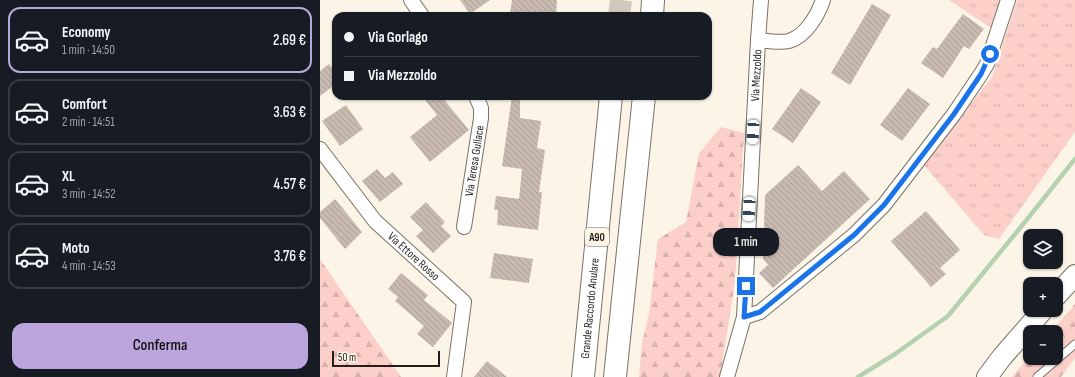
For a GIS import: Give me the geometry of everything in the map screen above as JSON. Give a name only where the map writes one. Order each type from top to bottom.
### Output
[{"type":"highway","points":[[652,12],[653,0]]},
{"type":"highway","name":"Grande Raccordo Anulare","points":[[583,377],[611,100]]},
{"type":"highway","points":[[615,377],[644,100]]},
{"type":"main road","points":[[1063,288],[1075,275]]},
{"type":"main road","points":[[987,377],[1002,357],[1037,317]]},
{"type":"street","points":[[411,0],[419,12]]},
{"type":"street","points":[[758,40],[761,0]]},
{"type":"street","name":"Via Mezzoldo","points":[[727,377],[744,317],[758,40],[783,42],[795,38],[811,23],[823,0]]},
{"type":"street","points":[[744,317],[760,312],[854,235],[884,205],[954,114],[981,74],[987,64],[1008,0]]},
{"type":"street","name":"Via Teresa Gullace","points":[[464,227],[481,118],[481,108],[478,100]]},
{"type":"street","name":"Via Ettore Rosso","points":[[320,149],[375,220],[464,302],[454,377]]},
{"type":"lane","points":[[1037,377],[1075,344]]},
{"type":"green space","points":[[949,0],[1000,0],[991,28]]},
{"type":"green space","points":[[1017,0],[1075,0],[1075,132],[999,239],[984,235],[923,164],[992,77]]},
{"type":"green space","points":[[721,127],[744,133],[735,282],[720,377],[639,377],[642,343],[649,313],[658,239],[686,222],[699,153]]},
{"type":"green space","points":[[320,259],[401,377],[320,377]]},
{"type":"green space","points":[[1075,304],[1075,358],[1061,377],[1012,377],[1023,364],[1063,365],[1063,325],[1057,325]]},
{"type":"building","points":[[460,0],[490,0],[473,12],[469,12]]},
{"type":"building","points":[[512,0],[557,0],[556,12],[510,12]]},
{"type":"building","points":[[872,4],[891,15],[850,85],[831,73]]},
{"type":"building","points":[[963,14],[984,29],[969,49],[964,46],[943,78],[921,63],[933,47],[937,49]]},
{"type":"building","points":[[329,64],[332,68],[332,87],[320,96],[320,71]]},
{"type":"building","points":[[801,88],[821,102],[793,143],[772,129]]},
{"type":"building","points":[[908,88],[930,104],[902,141],[880,125]]},
{"type":"building","points":[[425,100],[444,100],[469,130],[430,162],[410,137],[437,115]]},
{"type":"building","points":[[511,100],[520,100],[520,118],[541,121],[537,148],[545,150],[539,192],[542,192],[538,230],[497,225],[498,210],[494,210],[496,196],[519,199],[522,169],[502,166]]},
{"type":"building","points":[[346,105],[363,129],[340,146],[322,121]]},
{"type":"building","points":[[798,165],[822,191],[844,171],[870,199],[773,288],[759,273],[768,265],[763,259],[765,195]]},
{"type":"building","points":[[377,169],[385,178],[393,172],[403,184],[380,202],[362,181]]},
{"type":"building","points":[[335,199],[362,232],[345,249],[320,218],[320,212]]},
{"type":"building","points":[[426,202],[445,222],[441,226],[451,236],[433,253],[416,236],[423,230],[410,217]]},
{"type":"building","points":[[926,211],[960,250],[940,268],[946,274],[931,287],[891,241]]},
{"type":"building","points":[[494,253],[533,259],[529,283],[490,278]]},
{"type":"building","points":[[401,273],[428,295],[424,300],[452,323],[433,347],[417,334],[424,326],[395,301],[398,297],[388,289]]},
{"type":"building","points":[[487,361],[507,377],[474,377]]},
{"type":"waterway","points":[[858,377],[895,354],[948,316],[1075,159]]},
{"type":"tunnel","points":[[620,12],[621,0]]},
{"type":"route","points":[[746,286],[744,317],[760,312],[854,235],[884,205],[954,114],[987,64],[990,54]]}]
